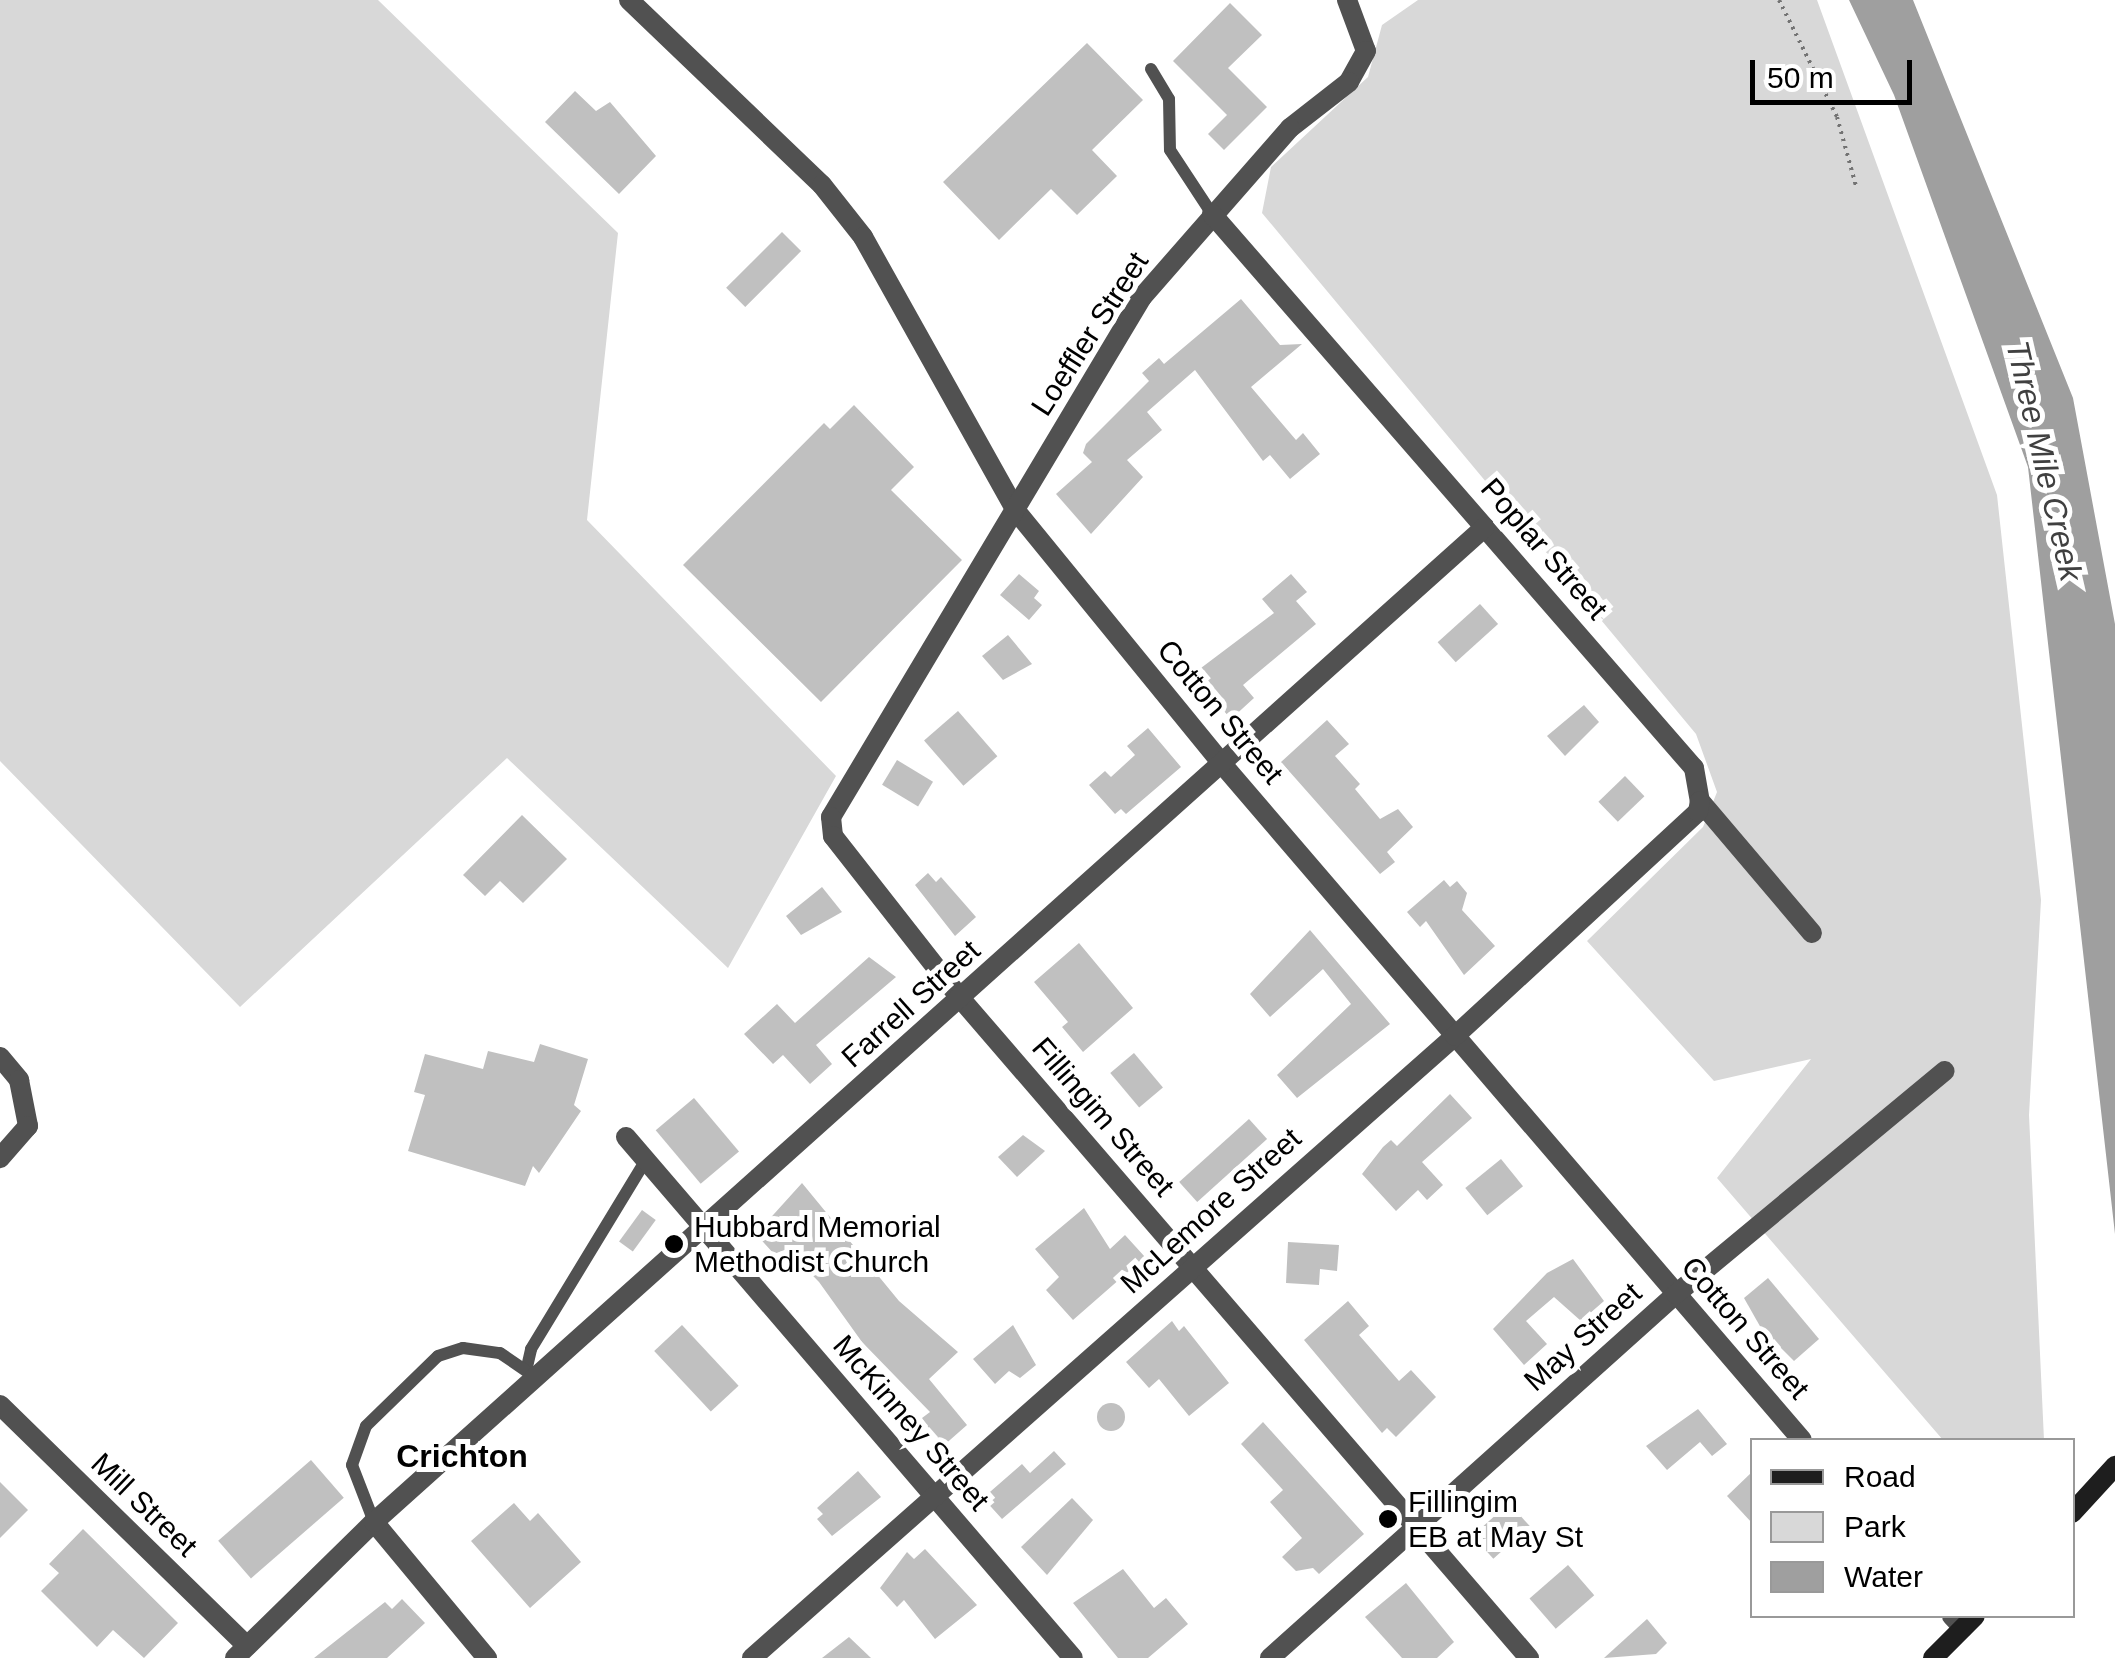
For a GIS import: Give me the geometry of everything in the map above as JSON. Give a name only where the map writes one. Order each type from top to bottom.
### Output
[{"type":"street","name":"Cotton Street","points":[[629,0],[822,185],[863,237],[1016,512],[1223,765],[1800,1438]]},
{"type":"street","name":"Loeffler Street","points":[[882,732],[1142,297],[1290,128],[1350,82],[1366,50],[1347,0]]},
{"type":"street","name":"Poplar Street","points":[[1212,214],[1694,768],[1700,801],[1812,934]]},
{"type":"street","name":"Farrell Street","points":[[241,1652],[531,1372],[704,1228],[1484,527]]},
{"type":"street","name":"Fillingim Street","points":[[882,732],[831,817],[833,836],[962,998],[1529,1658]]},
{"type":"street","name":"McLemore Street","points":[[752,1658],[1455,1036],[1698,812],[1700,801]]},
{"type":"street","points":[[0,1057],[19,1080],[28,1126],[0,1158]]},
{"type":"street","name":"May Street","points":[[1270,1658],[1676,1294],[1945,1071]]},
{"type":"street","name":"McKinney Street","points":[[626,1137],[1073,1658]]},
{"type":"street","name":"Mill Street","points":[[0,1405],[241,1652]]},
{"type":"street","points":[[2078,1508],[2115,1466]]},
{"type":"street","points":[[374,1522],[487,1658]]},
{"type":"street","points":[[1933,1658],[1963,1620]]},
{"type":"lane","points":[[1151,69],[1169,99],[1170,150],[1212,214]]},
{"type":"lane","points":[[531,1372],[531,1349],[646,1160]]},
{"type":"lane","points":[[374,1522],[352,1466],[366,1426],[438,1356],[463,1348],[500,1353],[531,1372]]},
{"type":"path","points":[[1779,0],[1838,117],[1856,186]]},
{"type":"green space","points":[[0,0],[378,0],[618,233],[587,520],[836,776],[728,968],[507,758],[240,1007],[0,761]]},
{"type":"green space","points":[[1418,0],[1817,0],[1997,495],[2041,900],[2029,1115],[2044,1438],[1941,1438],[1717,1178],[1811,1059],[1714,1081],[1587,941],[1703,827],[1717,792],[1696,734],[1262,213],[1271,167],[1368,77],[1382,25]]},
{"type":"water","name":"Three Mile Creek","points":[[1849,0],[1913,0],[2073,398],[2115,624],[2115,1234],[2028,467],[1894,95]]},
{"type":"building","points":[[1230,3],[1262,35],[1228,68],[1267,107],[1224,150],[1208,134],[1227,115],[1173,61]]},
{"type":"building","points":[[1087,43],[1143,100],[1092,150],[1117,176],[1077,215],[1051,189],[999,240],[943,182]]},
{"type":"building","points":[[575,91],[596,111],[610,102],[656,156],[619,194],[545,122]]},
{"type":"building","points":[[782,232],[801,251],[745,307],[726,288]]},
{"type":"building","points":[[1241,299],[1280,345],[1302,344],[1251,387],[1296,440],[1303,433],[1320,454],[1290,479],[1270,455],[1263,461],[1195,370],[1147,412],[1162,430],[1127,460],[1143,477],[1091,534],[1056,494],[1092,462],[1083,453],[1086,444],[1149,381],[1142,373],[1159,358],[1164,364]]},
{"type":"building","points":[[854,405],[914,467],[891,490],[962,560],[821,702],[683,565],[824,423],[830,429]]},
{"type":"building","points":[[1019,574],[1039,591],[1034,598],[1042,605],[1029,620],[1000,595]]},
{"type":"building","points":[[1291,574],[1307,592],[1296,601],[1316,624],[1243,685],[1254,698],[1231,719],[1199,683],[1204,679],[1197,671],[1274,613],[1262,599]]},
{"type":"building","points":[[1480,604],[1498,624],[1456,662],[1438,642]]},
{"type":"building","points":[[1008,635],[1032,664],[1003,680],[982,656]]},
{"type":"building","points":[[1584,705],[1599,722],[1565,756],[1547,736]]},
{"type":"building","points":[[958,711],[997,756],[963,786],[924,741]]},
{"type":"building","points":[[1327,720],[1349,744],[1335,756],[1360,784],[1355,789],[1380,819],[1398,809],[1413,827],[1387,852],[1395,862],[1380,874],[1281,762]]},
{"type":"building","points":[[1148,728],[1181,767],[1126,814],[1121,809],[1115,814],[1089,785],[1105,771],[1111,777],[1135,755],[1127,746]]},
{"type":"building","points":[[897,760],[933,782],[918,806],[882,785]]},
{"type":"building","points":[[1625,776],[1644,796],[1618,822],[1598,802]]},
{"type":"building","points":[[522,815],[567,859],[523,903],[500,881],[485,896],[463,875]]},
{"type":"building","points":[[928,873],[936,882],[941,877],[976,917],[955,936],[915,885]]},
{"type":"building","points":[[1444,880],[1450,887],[1457,881],[1467,893],[1462,910],[1495,946],[1464,975],[1426,921],[1420,927],[1407,912]]},
{"type":"building","points":[[822,887],[842,912],[801,935],[786,916]]},
{"type":"building","points":[[1310,930],[1390,1024],[1297,1098],[1277,1075],[1351,1004],[1323,969],[1270,1017],[1250,994]]},
{"type":"building","points":[[1079,943],[1133,1008],[1083,1052],[1062,1027],[1068,1022],[1034,982]]},
{"type":"building","points":[[869,957],[896,977],[816,1045],[832,1064],[810,1084],[783,1055],[773,1064],[744,1034],[777,1004],[795,1023]]},
{"type":"building","points":[[540,1044],[588,1059],[574,1105],[581,1111],[539,1173],[533,1166],[525,1186],[408,1151],[425,1095],[414,1092],[425,1054],[483,1069],[488,1051],[534,1062]]},
{"type":"building","points":[[1134,1053],[1163,1087],[1139,1107],[1110,1073]]},
{"type":"building","points":[[1450,1094],[1472,1118],[1422,1162],[1443,1185],[1427,1200],[1418,1190],[1396,1211],[1362,1174],[1383,1147],[1391,1140],[1397,1146]]},
{"type":"building","points":[[694,1098],[739,1152],[701,1184],[656,1130]]},
{"type":"building","points":[[1249,1119],[1267,1139],[1197,1202],[1179,1182]]},
{"type":"building","points":[[1023,1135],[1045,1151],[1017,1177],[998,1157]]},
{"type":"building","points":[[1501,1159],[1523,1186],[1487,1215],[1465,1188]]},
{"type":"building","points":[[802,1183],[899,1301],[958,1352],[929,1379],[967,1425],[942,1447],[922,1418],[930,1412],[862,1342],[819,1282],[787,1249],[774,1254],[756,1234]]},
{"type":"building","points":[[1084,1208],[1110,1249],[1125,1235],[1145,1257],[1073,1320],[1046,1290],[1059,1277],[1035,1249]]},
{"type":"building","points":[[642,1210],[656,1220],[633,1252],[619,1242]]},
{"type":"building","points":[[1288,1242],[1339,1245],[1337,1271],[1320,1269],[1319,1285],[1286,1283]]},
{"type":"building","points":[[1573,1259],[1604,1301],[1581,1321],[1554,1297],[1526,1321],[1547,1344],[1524,1365],[1493,1329],[1547,1273]]},
{"type":"building","points":[[1768,1278],[1819,1339],[1794,1361],[1761,1328],[1744,1298]]},
{"type":"building","points":[[1348,1301],[1369,1326],[1359,1335],[1399,1381],[1411,1370],[1436,1397],[1396,1437],[1387,1428],[1382,1433],[1304,1340]]},
{"type":"building","points":[[1172,1321],[1179,1331],[1184,1326],[1229,1383],[1189,1416],[1159,1379],[1149,1388],[1126,1362]]},
{"type":"building","points":[[682,1325],[739,1386],[711,1412],[654,1351]]},
{"type":"building","points":[[1013,1325],[1036,1365],[1020,1378],[1009,1371],[995,1384],[973,1359]]},
{"type":"building","points":[[1111,1403],[1121,1407],[1125,1417],[1121,1427],[1111,1431],[1101,1427],[1097,1417],[1101,1407]]},
{"type":"building","points":[[1698,1409],[1727,1444],[1712,1456],[1700,1442],[1667,1470],[1646,1446]]},
{"type":"building","points":[[1263,1422],[1364,1534],[1319,1574],[1313,1568],[1296,1571],[1282,1557],[1302,1538],[1270,1502],[1283,1490],[1241,1444]]},
{"type":"building","points":[[1054,1451],[1066,1464],[1002,1519],[983,1498],[1022,1464],[1030,1473]]},
{"type":"building","points":[[311,1460],[344,1498],[251,1578],[218,1541]]},
{"type":"building","points":[[858,1471],[881,1497],[832,1536],[817,1519],[823,1514],[817,1508]]},
{"type":"building","points":[[1750,1474],[1750,1521],[1727,1496]]},
{"type":"building","points":[[0,1482],[28,1510],[0,1538]]},
{"type":"building","points":[[1072,1498],[1093,1520],[1047,1575],[1021,1547]]},
{"type":"building","points":[[514,1503],[530,1521],[538,1513],[581,1562],[530,1608],[471,1541]]},
{"type":"building","points":[[1509,1503],[1530,1526],[1493,1559],[1473,1536]]},
{"type":"building","points":[[83,1529],[178,1623],[144,1658],[113,1630],[97,1647],[41,1591],[59,1573],[49,1564]]},
{"type":"building","points":[[925,1549],[977,1605],[935,1639],[904,1600],[897,1607],[880,1588],[907,1552],[914,1559]]},
{"type":"building","points":[[1568,1565],[1594,1595],[1556,1629],[1530,1598]]},
{"type":"building","points":[[1123,1569],[1154,1608],[1166,1598],[1188,1624],[1148,1658],[1118,1658],[1073,1603]]},
{"type":"building","points":[[1406,1583],[1454,1642],[1437,1658],[1402,1658],[1365,1617]]},
{"type":"building","points":[[402,1599],[425,1623],[387,1658],[314,1658],[385,1602],[392,1609]]},
{"type":"building","points":[[1647,1619],[1667,1643],[1656,1654],[1604,1658]]},
{"type":"building","points":[[849,1637],[871,1658],[822,1658]]},
{"type":"place","name":"Hubbard Memorial Methodist Church","points":[[674,1244]]},
{"type":"place","name":"Fillingim EB at May St","points":[[1388,1519]]},
{"type":"district","name":"Crichton","points":[[462,1456]]}]
